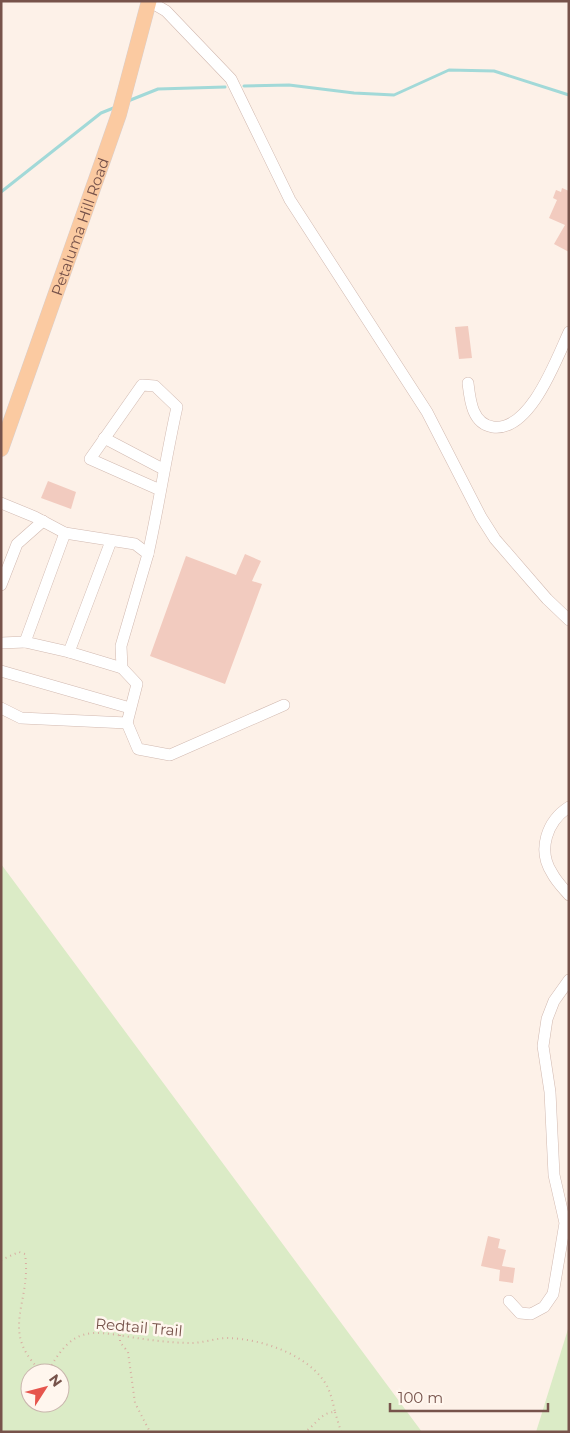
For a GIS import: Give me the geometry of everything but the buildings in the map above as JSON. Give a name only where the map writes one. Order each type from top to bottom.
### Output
[{"type":"main road","name":"Petaluma Hill Road","points":[[1,449],[80,231],[121,105],[149,1]]},
{"type":"lane","points":[[149,1],[166,11],[231,79],[290,200],[427,412],[481,517],[502,546],[547,599],[569,620]]},
{"type":"lane","points":[[468,383],[471,405],[479,420],[490,426],[501,428],[519,420],[534,403],[569,332]]},
{"type":"lane","points":[[122,668],[121,646],[148,554],[160,490],[163,469],[177,407],[155,386],[142,385],[90,459],[160,490]]},
{"type":"lane","points":[[104,438],[163,469]]},
{"type":"lane","points":[[1,503],[43,521],[65,533],[135,544],[148,554]]},
{"type":"lane","points":[[1,584],[17,544],[43,521]]},
{"type":"lane","points":[[25,642],[65,533]]},
{"type":"lane","points":[[69,652],[111,541]]},
{"type":"lane","points":[[1,643],[25,642],[69,652],[122,668],[137,684],[127,724],[138,749],[170,755],[284,705]]},
{"type":"lane","points":[[1,671],[130,708]]},
{"type":"lane","points":[[1,708],[22,718],[127,724]]},
{"type":"lane","points":[[569,807],[558,813],[548,829],[544,852],[551,872],[569,895]]},
{"type":"lane","points":[[509,1301],[520,1313],[531,1314],[544,1307],[552,1294],[565,1223],[554,1175],[550,1092],[543,1046],[547,1019],[554,1001],[569,980]]},
{"type":"path","points":[[1,1260],[18,1252],[25,1254],[27,1266],[21,1283]]},
{"type":"path","name":"Redtail Trail","points":[[23,1357],[38,1368],[50,1366],[60,1350],[70,1340],[92,1332],[192,1343],[227,1338],[248,1340],[286,1352],[307,1365],[322,1379],[328,1388],[341,1432]]},
{"type":"path","points":[[120,1334],[120,1342],[128,1352],[136,1403],[150,1432]]},
{"type":"path","points":[[304,1432],[314,1427],[323,1415],[335,1412]]},
{"type":"green space","points":[[1,864],[422,1432],[1,1432]]},
{"type":"green space","points":[[569,1326],[569,1432],[536,1432]]},
{"type":"waterway","points":[[244,86],[289,85],[354,93],[394,95],[449,70],[494,71],[569,95]]},
{"type":"waterway","points":[[128,101],[158,89],[225,87]]},
{"type":"waterway","points":[[1,192],[101,113],[116,107]]}]
